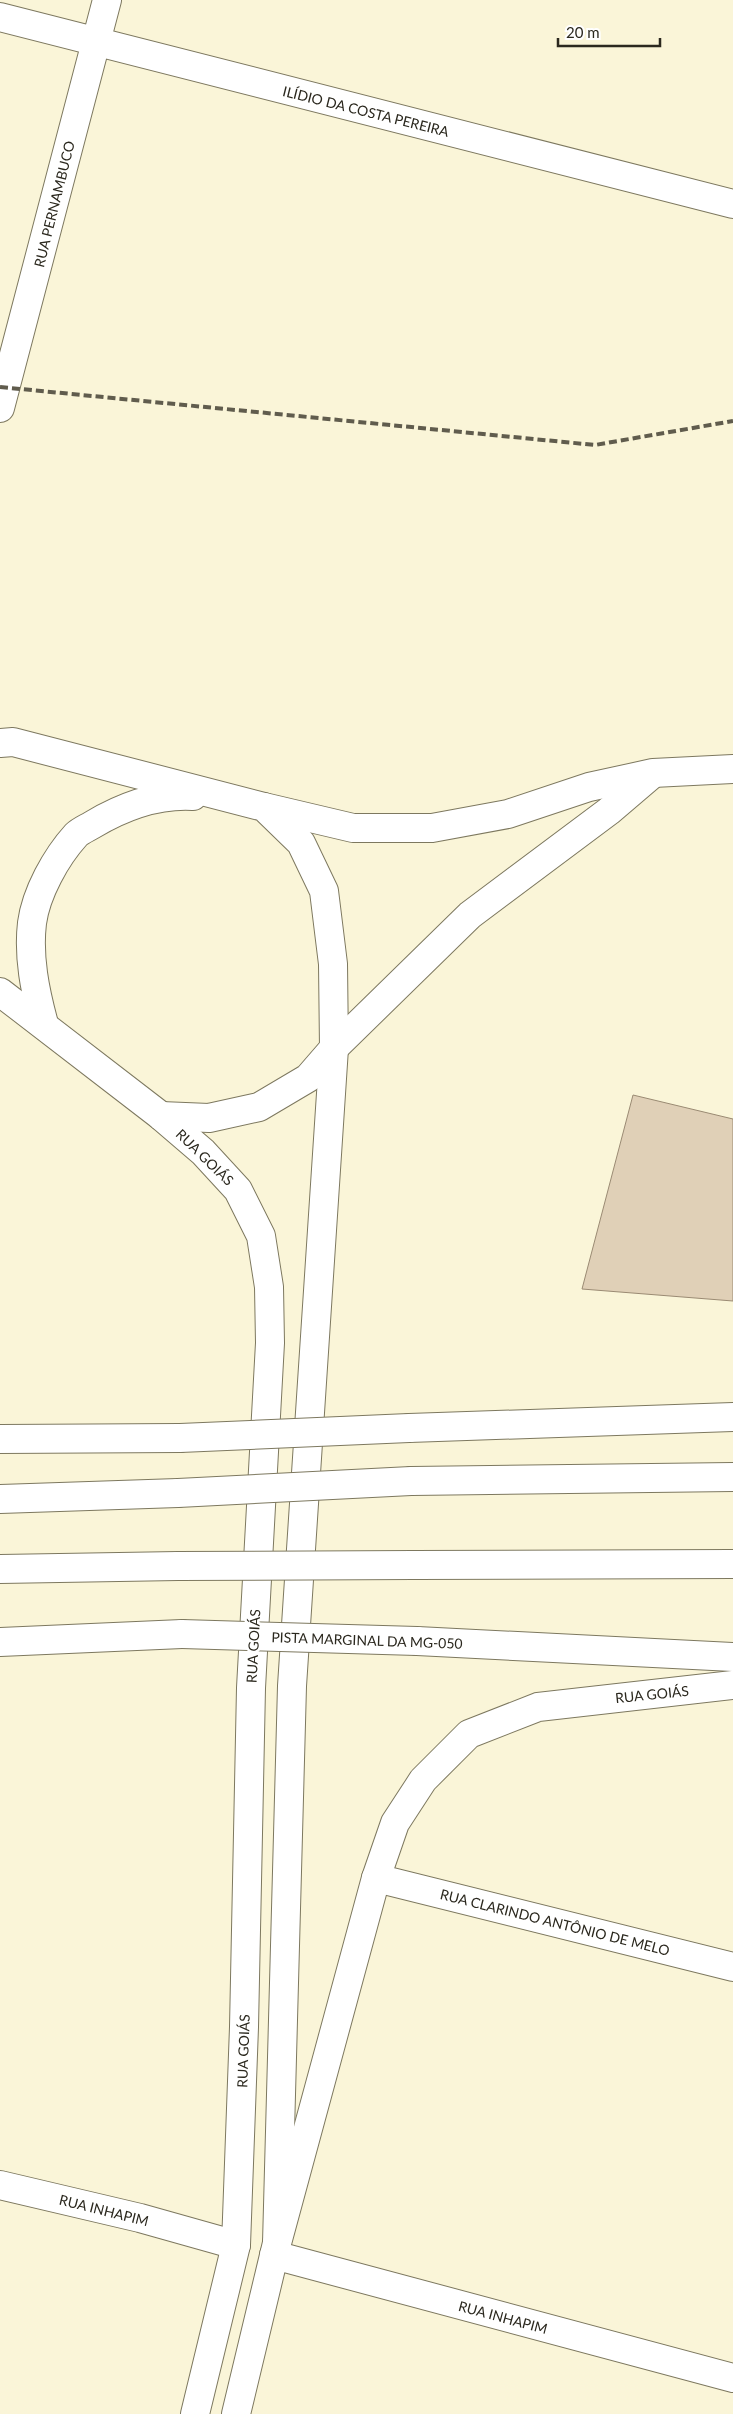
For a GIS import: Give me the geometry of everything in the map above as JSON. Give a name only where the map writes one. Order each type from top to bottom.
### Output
[{"type":"main road","name":"RUA PERNAMBUCO","points":[[0,408],[107,0]]},
{"type":"main road","name":"ILÍDIO DA COSTA PEREIRA","points":[[0,17],[733,204]]},
{"type":"main road","points":[[4,739],[224,797],[353,828],[432,828],[508,814],[589,787],[653,773],[733,769]]},
{"type":"main road","points":[[161,1116],[209,1118],[259,1107],[308,1078],[334,1048],[470,915],[609,811],[653,773]]},
{"type":"main road","points":[[44,1024],[32,980],[32,922],[47,874],[77,834],[114,812],[145,801],[178,795],[224,797]]},
{"type":"main road","name":"RUA GOIÁS","points":[[264,807],[301,843],[324,891],[332,964],[334,1048],[292,1686],[275,2249]]},
{"type":"main road","name":"RUA GOIÁS","points":[[0,992],[161,1116],[203,1152],[238,1190],[261,1236],[269,1287],[270,1342],[250,1688],[244,2027],[236,2245],[195,2414]]},
{"type":"main road","points":[[0,1440],[180,1438],[733,1417]]},
{"type":"main road","points":[[0,1499],[178,1493],[411,1481],[733,1477]]},
{"type":"main road","points":[[0,1568],[733,1564]]},
{"type":"main road","name":"PISTA MARGINAL DA MG-050","points":[[0,1642],[182,1634],[418,1641],[733,1657]]},
{"type":"main road","name":"RUA GOIÁS","points":[[236,2414],[275,2249],[376,1878],[394,1823],[423,1780],[468,1734],[538,1707],[733,1685]]},
{"type":"main road","name":"RUA CLARINDO ANTÔNIO DE MELO","points":[[376,1878],[733,1966]]},
{"type":"main road","points":[[244,2027],[282,2031]]},
{"type":"main road","name":"RUA INHAPIM","points":[[0,2185],[140,2218],[236,2245]]},
{"type":"main road","name":"RUA INHAPIM","points":[[275,2249],[733,2378]]},
{"type":"building","points":[[633,1095],[733,1119],[733,1301],[582,1289]]},
{"type":"railway","points":[[0,387],[595,445],[733,421]]}]
